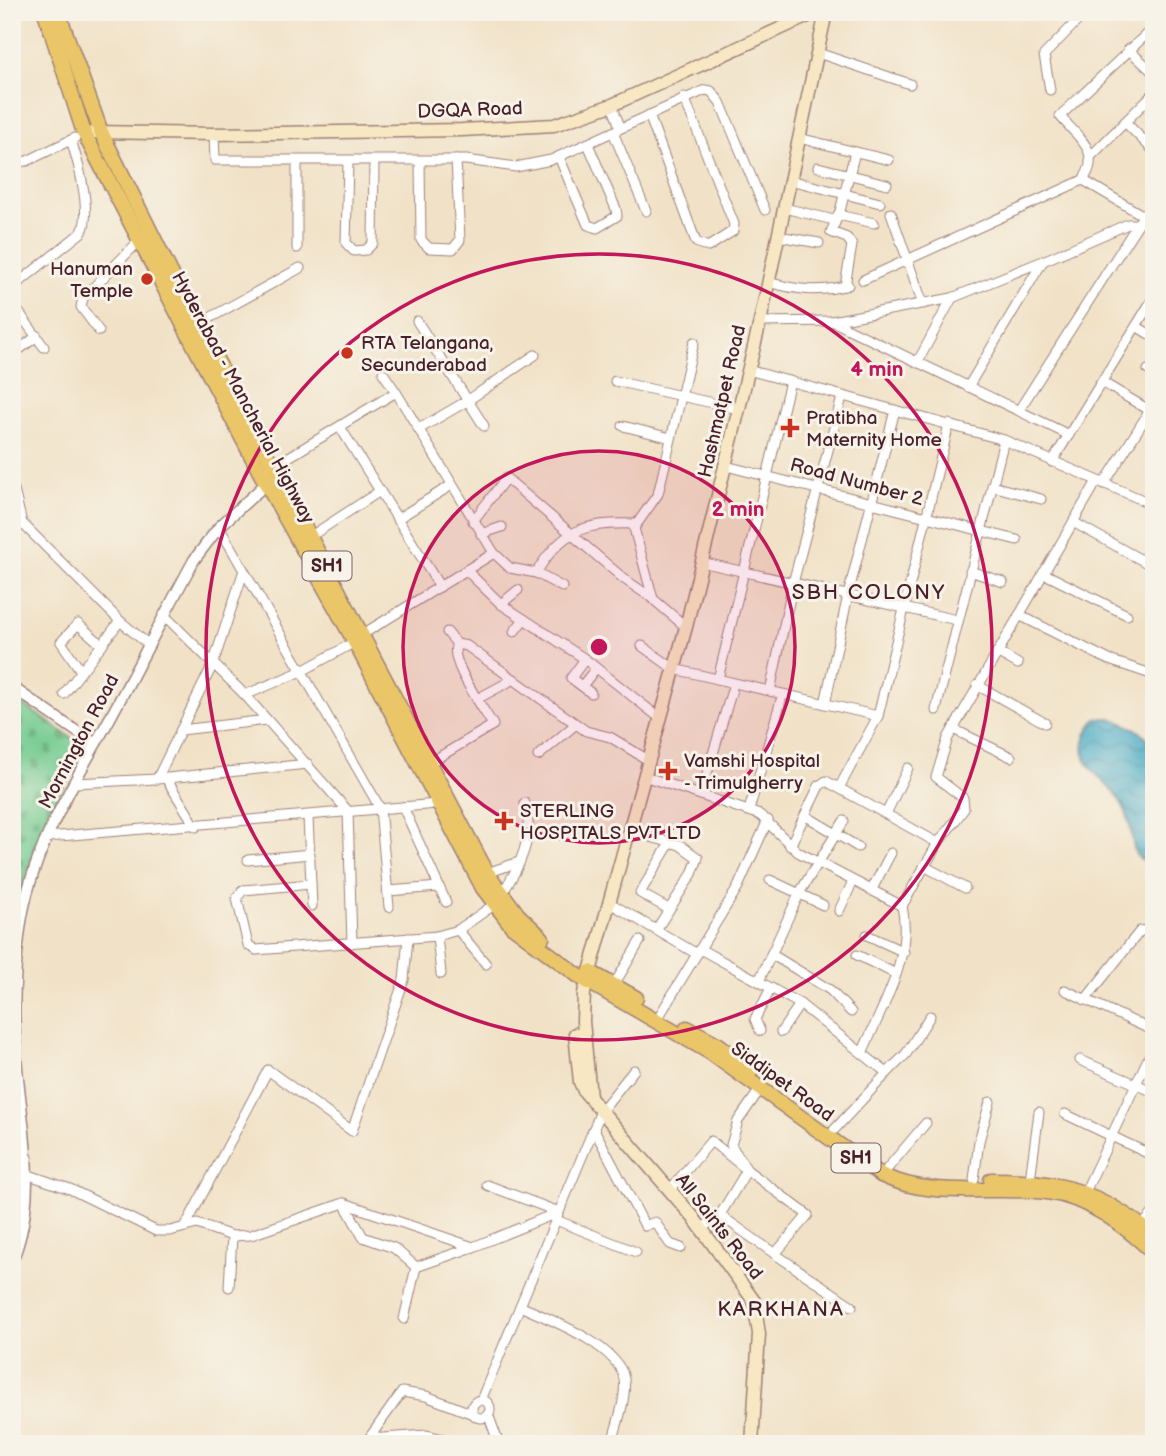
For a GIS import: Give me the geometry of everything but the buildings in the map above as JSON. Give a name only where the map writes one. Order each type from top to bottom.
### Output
[{"type":"main road","name":"Hyderabad - Mancherial Highway","points":[[45,12],[77,136],[140,240],[270,474],[429,763],[498,899]]},
{"type":"main road","name":"Hyderabad - Mancherial Highway","points":[[58,12],[101,132],[270,474],[311,536],[437,804],[483,888],[585,974]]},
{"type":"main road","name":"DGQA Road","points":[[77,136],[101,132],[214,134],[462,130],[554,125],[612,105],[817,12]]},
{"type":"main road","name":"Hashmatpet Road","points":[[585,974],[610,903],[686,626],[760,321],[827,12]]},
{"type":"main road","name":"Hashmatpet Road","points":[[585,974],[628,833]]},
{"type":"main road","name":"Siddipet Road","points":[[585,974],[614,985],[719,1045],[887,1169],[926,1179],[1030,1180],[1085,1192],[1125,1212],[1148,1231]]},
{"type":"main road","name":"Siddipet Road","points":[[585,974],[711,1053],[890,1179],[933,1190],[1048,1192],[1069,1197],[1116,1221],[1154,1253]]},
{"type":"main road","name":"All Saints Road","points":[[585,974],[583,1021],[590,1097],[701,1229],[754,1301],[759,1334],[752,1444]]},
{"type":"street","points":[[1050,90],[1044,55],[1086,12]]},
{"type":"street","points":[[863,280],[1083,180],[1092,167],[1092,155],[1060,116],[1154,27]]},
{"type":"street","points":[[1128,49],[1154,73]]},
{"type":"street","points":[[818,53],[910,85]]},
{"type":"street","points":[[214,134],[215,160],[456,160],[516,167],[533,166],[559,157],[684,97],[705,90],[716,96],[765,210]]},
{"type":"street","points":[[1092,155],[1154,93]]},
{"type":"street","points":[[649,115],[696,242],[708,247],[726,238],[733,231],[734,224],[684,97]]},
{"type":"street","points":[[612,105],[616,130],[646,211]]},
{"type":"street","points":[[1125,122],[1154,151]]},
{"type":"street","points":[[12,162],[27,161],[77,136],[86,223],[82,232],[12,288]]},
{"type":"street","points":[[799,138],[889,160]]},
{"type":"street","points":[[559,157],[588,225],[597,228],[617,216],[588,144]]},
{"type":"street","points":[[768,282],[825,291],[847,285],[852,245],[847,238],[832,233],[855,152]]},
{"type":"street","points":[[420,160],[421,240],[429,248],[453,249],[460,240],[456,160]]},
{"type":"street","points":[[297,161],[297,248]]},
{"type":"street","points":[[348,162],[346,243],[354,251],[366,250],[373,243],[374,162]]},
{"type":"street","points":[[818,167],[887,184]]},
{"type":"street","points":[[790,180],[880,203]]},
{"type":"street","points":[[1083,180],[1140,220],[1154,222]]},
{"type":"street","points":[[784,208],[874,223]]},
{"type":"street","points":[[891,213],[909,257],[923,304]]},
{"type":"street","points":[[760,321],[832,321],[952,298],[1140,220]]},
{"type":"street","points":[[1019,410],[1140,220]]},
{"type":"street","points":[[778,236],[818,243]]},
{"type":"street","points":[[99,331],[81,307],[83,299],[140,240]]},
{"type":"street","points":[[968,387],[1043,261]]},
{"type":"street","points":[[197,325],[300,268]]},
{"type":"street","points":[[917,363],[952,298]]},
{"type":"street","points":[[1052,462],[1154,298]]},
{"type":"street","points":[[12,303],[44,347]]},
{"type":"street","points":[[418,321],[484,426]]},
{"type":"street","points":[[832,321],[1069,435]]},
{"type":"street","points":[[1136,327],[1154,337]]},
{"type":"street","points":[[12,355],[37,336]]},
{"type":"street","points":[[635,524],[658,494],[694,342]]},
{"type":"street","points":[[419,429],[467,401],[535,355]]},
{"type":"street","points":[[748,370],[1004,440],[1153,504]]},
{"type":"street","points":[[383,373],[419,429],[450,486],[494,553],[510,568],[536,573],[562,587]]},
{"type":"street","points":[[615,381],[739,409]]},
{"type":"street","points":[[718,679],[790,381]]},
{"type":"street","points":[[863,1051],[904,953],[906,932],[902,906],[938,844],[962,814],[965,803],[936,777],[953,729],[1073,522],[1153,409],[1101,382]]},
{"type":"street","points":[[270,474],[396,392]]},
{"type":"street","points":[[770,691],[793,583],[842,397]]},
{"type":"street","points":[[825,704],[848,595],[895,410]]},
{"type":"street","points":[[839,788],[878,716],[949,424]]},
{"type":"street","points":[[623,426],[671,438]]},
{"type":"street","points":[[340,427],[440,587]]},
{"type":"street","points":[[936,710],[1004,440]]},
{"type":"street","name":"Road Number 2","points":[[726,466],[1017,540]]},
{"type":"street","name":"Mornington Road","points":[[12,1261],[26,1210],[29,1175],[16,1056],[16,974],[25,897],[48,837],[74,783],[194,560],[219,527],[270,474]]},
{"type":"street","points":[[473,521],[506,478],[624,579],[686,626]]},
{"type":"street","points":[[12,482],[22,523],[120,621],[149,645]]},
{"type":"street","points":[[397,519],[450,486]]},
{"type":"street","points":[[992,486],[1041,499]]},
{"type":"street","points":[[311,536],[380,491]]},
{"type":"street","points":[[1073,522],[1154,567]]},
{"type":"street","points":[[12,534],[22,523]]},
{"type":"street","points":[[536,573],[553,546],[571,533],[604,524],[635,524]]},
{"type":"street","points":[[635,524],[653,599]]},
{"type":"street","points":[[219,527],[380,808],[389,907]]},
{"type":"street","points":[[481,534],[502,527]]},
{"type":"street","points":[[245,695],[302,671],[494,553]]},
{"type":"street","points":[[701,562],[957,621]]},
{"type":"street","points":[[466,570],[501,604],[584,659],[661,719]]},
{"type":"street","points":[[970,571],[1003,582]]},
{"type":"street","points":[[162,779],[181,730],[213,664],[243,573]]},
{"type":"street","points":[[1044,573],[1127,615]]},
{"type":"street","points":[[501,604],[519,590]]},
{"type":"street","points":[[164,615],[245,695],[348,811],[352,943]]},
{"type":"street","points":[[1019,615],[1109,660],[1154,675]]},
{"type":"street","points":[[513,632],[524,620]]},
{"type":"street","points":[[64,694],[120,621]]},
{"type":"street","points":[[81,671],[61,642],[78,624],[102,645]]},
{"type":"street","points":[[447,632],[457,643],[467,646],[590,733],[610,737],[648,760]]},
{"type":"street","points":[[429,763],[493,725],[454,655],[457,643]]},
{"type":"street","points":[[642,646],[674,669],[878,716]]},
{"type":"street","points":[[997,652],[1018,664]]},
{"type":"street","points":[[584,659],[571,678],[591,693]]},
{"type":"street","points":[[582,686],[596,668]]},
{"type":"street","points":[[477,699],[514,679]]},
{"type":"street","points":[[977,685],[1045,723]]},
{"type":"street","points":[[12,687],[95,744]]},
{"type":"street","points":[[701,794],[732,690]]},
{"type":"street","points":[[749,810],[781,700]]},
{"type":"street","points":[[181,730],[267,720]]},
{"type":"street","points":[[538,756],[576,724]]},
{"type":"street","points":[[953,729],[1012,757]]},
{"type":"street","points":[[74,783],[162,779],[308,764]]},
{"type":"street","points":[[886,814],[908,768]]},
{"type":"street","points":[[644,776],[749,810],[768,820],[790,846],[902,906]]},
{"type":"street","points":[[162,779],[196,827]]},
{"type":"street","points":[[790,846],[823,781],[938,844]]},
{"type":"street","points":[[311,884],[243,890],[239,894],[248,945],[256,950],[352,943],[437,936],[458,929],[498,899],[519,862],[530,826],[524,803]]},
{"type":"street","points":[[48,837],[196,827],[437,804]]},
{"type":"street","points":[[403,807],[446,902]]},
{"type":"street","points":[[806,816],[858,847]]},
{"type":"street","points":[[308,817],[312,906]]},
{"type":"street","points":[[662,1013],[737,887],[768,820]]},
{"type":"street","points":[[759,981],[800,892],[844,821]]},
{"type":"street","points":[[628,833],[670,843],[695,853],[698,863],[656,930]]},
{"type":"street","points":[[665,906],[640,893],[670,843]]},
{"type":"street","points":[[871,891],[891,853]]},
{"type":"street","points":[[248,860],[310,854]]},
{"type":"street","points":[[487,873],[519,862]]},
{"type":"street","points":[[924,866],[965,888]]},
{"type":"street","points":[[770,880],[823,905]]},
{"type":"street","points":[[839,911],[853,881]]},
{"type":"street","points":[[388,891],[439,887]]},
{"type":"street","points":[[610,903],[656,930],[800,1004],[863,1051],[887,1073]]},
{"type":"street","points":[[458,929],[486,964]]},
{"type":"street","points":[[1085,1000],[1140,930],[1154,930]]},
{"type":"street","points":[[867,935],[904,953]]},
{"type":"street","points":[[437,936],[441,974]]},
{"type":"street","points":[[186,1227],[268,1070],[352,1131],[404,980],[408,938]]},
{"type":"street","points":[[614,985],[640,941]]},
{"type":"street","points":[[771,954],[830,990],[852,1012]]},
{"type":"street","points":[[857,956],[896,974]]},
{"type":"street","points":[[760,1031],[755,1018],[771,988]]},
{"type":"street","points":[[1065,990],[1154,1031]]},
{"type":"street","points":[[781,1032],[800,1004]]},
{"type":"street","points":[[834,1130],[906,1054],[930,1016]]},
{"type":"street","points":[[1085,1192],[1154,1046]]},
{"type":"street","points":[[1080,1060],[1154,1092]]},
{"type":"street","points":[[473,1414],[473,1405],[481,1400],[601,1111],[634,1070]]},
{"type":"street","points":[[747,1170],[731,1144],[738,1121],[761,1088]]},
{"type":"street","points":[[974,1180],[979,1141],[990,1102]]},
{"type":"street","points":[[1030,1180],[1040,1112]]},
{"type":"street","points":[[1065,1114],[1147,1153]]},
{"type":"street","points":[[887,1169],[926,1123]]},
{"type":"street","points":[[594,1129],[645,1226],[655,1222],[670,1244],[681,1248]]},
{"type":"street","points":[[669,1191],[711,1141],[808,1215],[775,1254]]},
{"type":"street","points":[[12,1157],[27,1158]]},
{"type":"street","points":[[701,1229],[720,1215],[747,1170]]},
{"type":"street","points":[[29,1175],[70,1189],[156,1231],[197,1224],[232,1236],[251,1235],[344,1203],[473,1247]]},
{"type":"street","points":[[488,1185],[636,1252]]},
{"type":"street","points":[[344,1203],[363,1237],[394,1248],[416,1267]]},
{"type":"street","points":[[1148,1231],[1154,1212]]},
{"type":"street","points":[[720,1215],[852,1306]]},
{"type":"street","points":[[416,1267],[558,1216]]},
{"type":"street","points":[[229,1287],[232,1236]]},
{"type":"street","points":[[404,1319],[416,1267]]},
{"type":"street","points":[[520,1306],[582,1335],[621,1366],[625,1382],[611,1444]]},
{"type":"street","points":[[367,1441],[402,1392],[426,1396],[482,1419],[488,1414]]},
{"type":"street","points":[[481,1400],[488,1404],[488,1414],[499,1444]]},
{"type":"street","points":[[367,1441],[427,1435],[463,1444]]},
{"type":"green space","points":[[12,697],[88,749],[50,808],[12,916]]},
{"type":"water","points":[[1111,718],[1136,729],[1154,743],[1154,869],[1136,855],[1125,808],[1095,773],[1084,755],[1083,745],[1087,733],[1096,719]]},
{"type":"place","name":"Hanuman Temple","points":[[147,279]]},
{"type":"place","name":"RTA Telangana, Secunderabad","points":[[347,353]]},
{"type":"place","name":"Pratibha Maternity Home","points":[[790,428]]},
{"type":"place","name":"Vamshi Hospital - Trimulgherry","points":[[668,771]]},
{"type":"place","name":"STERLING HOSPITALS PVT LTD","points":[[504,821]]},
{"type":"district","name":"SBH COLONY","points":[[869,592]]},
{"type":"district","name":"KARKHANA","points":[[781,1309]]}]
